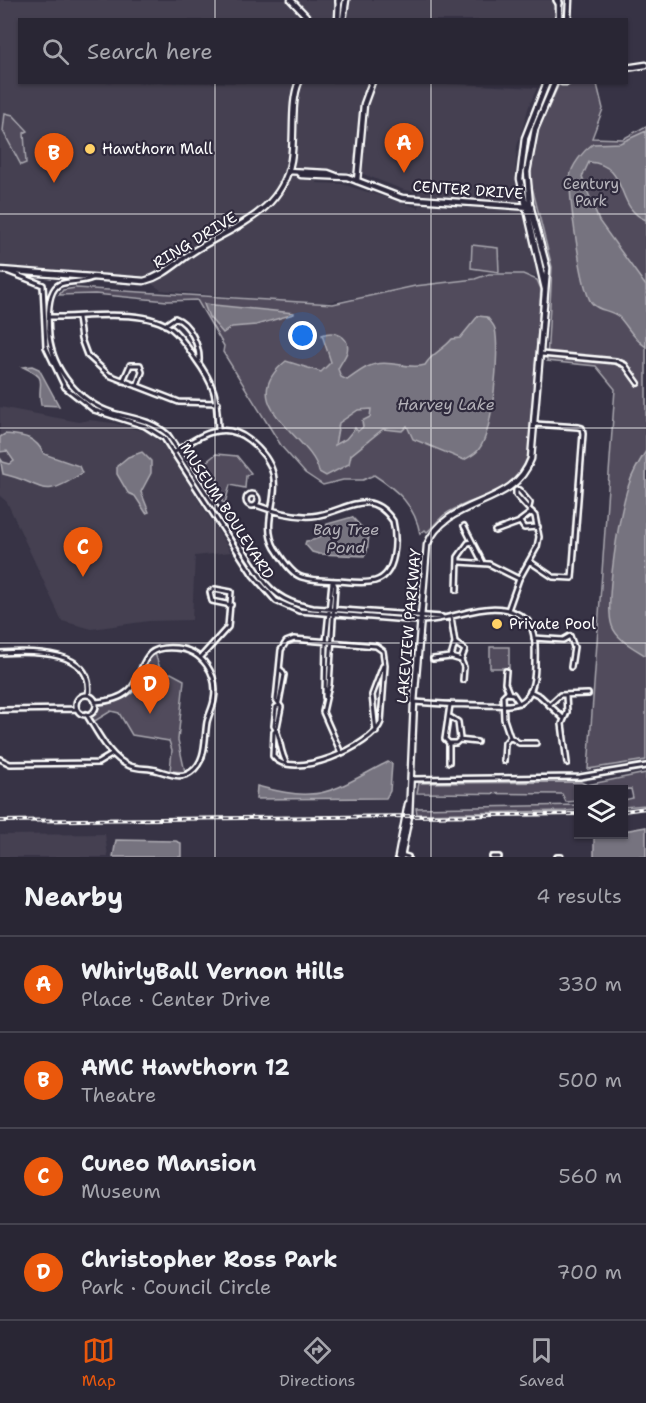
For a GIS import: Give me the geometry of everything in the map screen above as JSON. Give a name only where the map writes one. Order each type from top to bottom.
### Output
[{"type":"street","points":[[291,0],[308,18]]},
{"type":"street","points":[[338,18],[341,0]]},
{"type":"street","points":[[341,0],[343,18]]},
{"type":"street","points":[[568,18],[569,0]]},
{"type":"street","points":[[558,1],[559,18]]},
{"type":"street","points":[[628,68],[646,65]]},
{"type":"street","name":"RING DRIVE","points":[[3,270],[137,282],[162,275],[190,254],[261,213],[280,189],[288,171],[299,84]]},
{"type":"street","points":[[357,181],[364,104],[371,84]]},
{"type":"street","points":[[544,289],[537,250],[524,207],[520,179],[522,148],[546,84]]},
{"type":"street","points":[[508,610],[519,579],[537,547],[538,527],[528,507],[530,503],[519,490],[514,489],[531,459],[547,268],[531,207],[527,178],[532,140],[554,84]]},
{"type":"street","name":"CENTER DRIVE","points":[[288,171],[328,173],[402,198],[531,207]]},
{"type":"street","name":"MUSEUM BOULEVARD","points":[[3,270],[43,285],[46,299],[44,316],[47,352],[58,376],[74,397],[105,416],[154,430],[164,438],[263,589],[286,607],[328,614],[436,622],[444,618]]},
{"type":"street","name":"MUSEUM BOULEVARD","points":[[92,278],[76,283],[63,283],[54,288],[49,317],[50,343],[55,360],[75,390],[100,408],[159,427],[179,449],[267,586],[292,603],[328,609],[444,618]]},
{"type":"street","points":[[44,316],[78,318],[106,315],[150,319],[176,332],[213,384],[218,403],[218,430]]},
{"type":"street","points":[[78,318],[81,339],[87,355],[103,372],[179,402],[218,403]]},
{"type":"street","points":[[165,325],[175,318],[182,321],[199,349],[198,363]]},
{"type":"street","points":[[541,354],[616,361],[625,365],[638,383]]},
{"type":"street","points":[[123,381],[130,366],[140,365],[142,372],[137,386]]},
{"type":"street","points":[[529,561],[553,577],[570,579],[573,575],[583,430],[578,427],[535,424]]},
{"type":"street","points":[[175,452],[198,436],[218,430],[230,431],[249,439],[268,461],[276,487],[273,510],[270,537],[288,566],[301,577],[366,583],[385,576],[393,560],[395,530],[388,513],[376,505],[362,502],[316,516],[299,516],[273,510],[256,504],[247,504],[246,497],[255,495],[256,504]]},
{"type":"street","name":"LAKEVIEW PARKWAY","points":[[400,856],[408,804],[425,552],[435,530],[453,514],[514,489]]},
{"type":"street","points":[[495,531],[520,522],[523,517],[532,512]]},
{"type":"street","points":[[520,522],[524,528],[538,527]]},
{"type":"street","points":[[464,526],[476,545],[483,563]]},
{"type":"street","points":[[457,590],[459,555],[468,543],[472,542]]},
{"type":"street","points":[[460,562],[483,563],[519,579]]},
{"type":"street","points":[[333,581],[330,585],[328,609],[324,716],[341,753]]},
{"type":"street","points":[[328,642],[334,609],[335,586],[333,581]]},
{"type":"street","points":[[201,657],[228,627],[231,606],[230,591],[215,589],[210,592],[212,602],[231,606]]},
{"type":"street","points":[[414,702],[503,707],[519,703],[530,691],[535,671],[534,638],[528,621],[508,610],[481,609],[444,618]]},
{"type":"street","points":[[451,617],[455,643],[451,657]]},
{"type":"street","points":[[534,638],[563,640],[570,636],[574,647],[571,667]]},
{"type":"street","points":[[277,728],[274,732],[273,756],[276,761],[287,764],[313,764],[341,753],[376,732],[381,722],[384,665],[382,651],[376,646],[294,639],[286,642],[281,650],[281,670],[284,675],[277,728],[280,753],[287,764]]},
{"type":"street","points":[[455,643],[464,648],[465,655],[461,660]]},
{"type":"street","points":[[0,710],[77,709],[86,714],[113,754],[132,767],[170,775],[186,775],[197,767],[203,757],[215,692],[213,681],[201,657],[178,648],[151,652],[145,657],[133,689],[113,700],[95,702]]},
{"type":"street","points":[[0,653],[60,656],[71,659],[85,673],[88,695],[95,702]]},
{"type":"street","points":[[433,659],[451,657],[461,660]]},
{"type":"street","points":[[461,660],[464,667],[463,680]]},
{"type":"street","points":[[376,732],[372,695],[384,665]]},
{"type":"street","points":[[506,671],[505,683],[509,693],[515,696],[519,703]]},
{"type":"street","points":[[530,691],[563,718]]},
{"type":"street","points":[[509,693],[503,696],[503,707],[510,737],[519,742],[536,743]]},
{"type":"street","points":[[549,705],[560,695],[588,694]]},
{"type":"street","points":[[77,709],[78,699],[88,695]]},
{"type":"street","points":[[566,696],[567,712],[563,718],[567,763]]},
{"type":"street","points":[[86,714],[94,710],[95,702]]},
{"type":"street","points":[[449,762],[448,743],[444,731],[450,717],[450,705]]},
{"type":"street","points":[[450,717],[458,722],[459,741]]},
{"type":"street","points":[[504,761],[505,742],[510,737]]},
{"type":"street","points":[[448,743],[477,742]]},
{"type":"street","points":[[0,759],[10,764],[98,763],[113,754]]},
{"type":"street","points":[[409,778],[580,777],[646,766]]},
{"type":"street","points":[[400,856],[408,857]]},
{"type":"street","points":[[492,857],[499,857]]},
{"type":"shaded area","name":"Hawthorn Mall","points":[[0,0],[555,0],[557,3],[555,18],[18,18],[18,84],[369,84],[358,122],[356,144],[366,144],[368,100],[376,84],[458,84],[537,88],[517,146],[515,178],[538,275],[311,304],[161,290],[143,278],[0,265]],"holes":[[[324,169],[363,174],[404,190],[418,192],[419,208],[342,184],[316,183]]]},
{"type":"shaded area","points":[[0,407],[79,422],[89,420],[113,423],[151,433],[167,450],[231,552],[195,556],[192,620],[149,621],[92,629],[62,621],[7,502],[0,496]]},
{"type":"shaded area","points":[[105,834],[108,857],[0,857],[0,835]]},
{"type":"green space","name":"Century Park","points":[[559,84],[597,84],[603,109],[592,138],[623,139],[646,126],[646,760],[588,769],[615,389],[596,366],[547,361],[552,267],[531,183],[531,164],[535,137]]},
{"type":"green space","points":[[5,113],[13,115],[28,131],[24,133],[26,163],[21,165],[3,131]]},
{"type":"green space","points":[[472,245],[498,248],[499,272],[471,268]]},
{"type":"green space","points":[[489,274],[523,274],[537,280],[541,289],[529,453],[522,469],[504,488],[457,507],[444,515],[427,532],[425,530],[420,534],[414,515],[404,499],[374,475],[363,480],[343,480],[323,485],[305,473],[282,447],[223,352],[224,346],[197,300],[167,301],[95,294],[59,295],[63,290],[76,288],[333,304],[415,286],[475,279]]},
{"type":"green space","points":[[216,454],[237,456],[251,473],[246,476],[245,488],[230,485],[225,503],[222,502],[222,496],[217,498],[214,493],[217,491],[217,479],[208,471],[206,462]]},
{"type":"green space","points":[[490,647],[509,647],[509,668],[490,668]]},
{"type":"green space","points":[[155,653],[162,675],[171,673],[184,680],[178,740],[185,772],[170,771],[172,750],[169,741],[132,735],[119,713],[111,711],[93,722],[92,718],[99,704],[114,702],[138,688],[148,659]]},
{"type":"green space","points":[[646,773],[646,805],[628,807],[628,799],[633,798],[628,785],[587,785]]},
{"type":"green space","points":[[581,782],[587,785],[574,785],[574,801],[566,802],[562,794],[417,793],[419,783]]},
{"type":"green space","points":[[574,805],[574,810],[565,811],[417,814],[416,808]]},
{"type":"water","points":[[646,131],[646,220],[629,206],[611,171],[602,165],[589,162],[582,177],[599,221],[646,286],[646,347],[619,317],[591,302],[580,262],[570,178],[578,159],[593,144],[620,143]]},
{"type":"water","points":[[204,304],[294,314],[256,325],[232,327],[223,333],[209,317]]},
{"type":"water","name":"Harvey Lake","points":[[478,316],[487,317],[495,329],[497,355],[492,409],[484,440],[474,454],[464,460],[413,439],[407,426],[402,431],[383,429],[351,455],[349,464],[326,476],[319,472],[314,459],[280,420],[271,406],[267,392],[271,377],[286,361],[321,372],[331,362],[322,335],[332,333],[344,338],[348,346],[347,352],[338,369],[341,377],[347,380],[364,368],[376,364],[425,365],[452,339],[460,338]],"holes":[[[371,409],[370,417],[362,421],[363,427],[358,431],[355,428],[346,439],[335,445],[339,423],[358,410]]]},
{"type":"water","points":[[32,366],[39,369],[59,406],[41,405],[40,378],[23,367]]},
{"type":"water","points":[[5,434],[33,440],[44,454],[79,466],[82,473],[58,487],[50,488],[42,488],[3,474],[0,458],[3,462],[10,464],[14,461],[7,451],[0,452],[0,437]]},
{"type":"water","points":[[646,451],[646,656],[626,643],[614,631],[610,614],[610,598],[614,556],[625,496],[632,475]]},
{"type":"water","points":[[142,452],[151,461],[151,473],[141,492],[149,512],[146,513],[135,496],[128,493],[117,474],[117,466],[128,457]]},
{"type":"water","name":"Bay Tree Pond","points":[[352,517],[369,535],[367,552],[364,556],[319,554],[312,552],[305,544],[306,541],[320,537],[327,524]]},
{"type":"water","points":[[388,762],[392,764],[390,791],[386,798],[256,799],[257,786],[296,794],[319,793],[340,787]]},
{"type":"water","points":[[646,827],[646,857],[594,857],[594,839],[628,839],[628,830]]},
{"type":"water","points":[[116,840],[176,841],[181,843],[181,857],[113,857]]},
{"type":"railway","points":[[628,810],[646,808]]},
{"type":"railway","points":[[0,821],[574,814]]},
{"type":"place","name":"Hawthorn Mall","points":[[90,149]]},
{"type":"place","name":"WhirlyBall Vernon Hills","points":[[404,173]]},
{"type":"place","name":"AMC Hawthorn 12","points":[[54,183]]},
{"type":"place","name":"Cuneo Mansion","points":[[83,577]]},
{"type":"place","name":"Private Pool","points":[[497,624]]},
{"type":"place","name":"Christopher Ross Park","points":[[150,714]]}]
